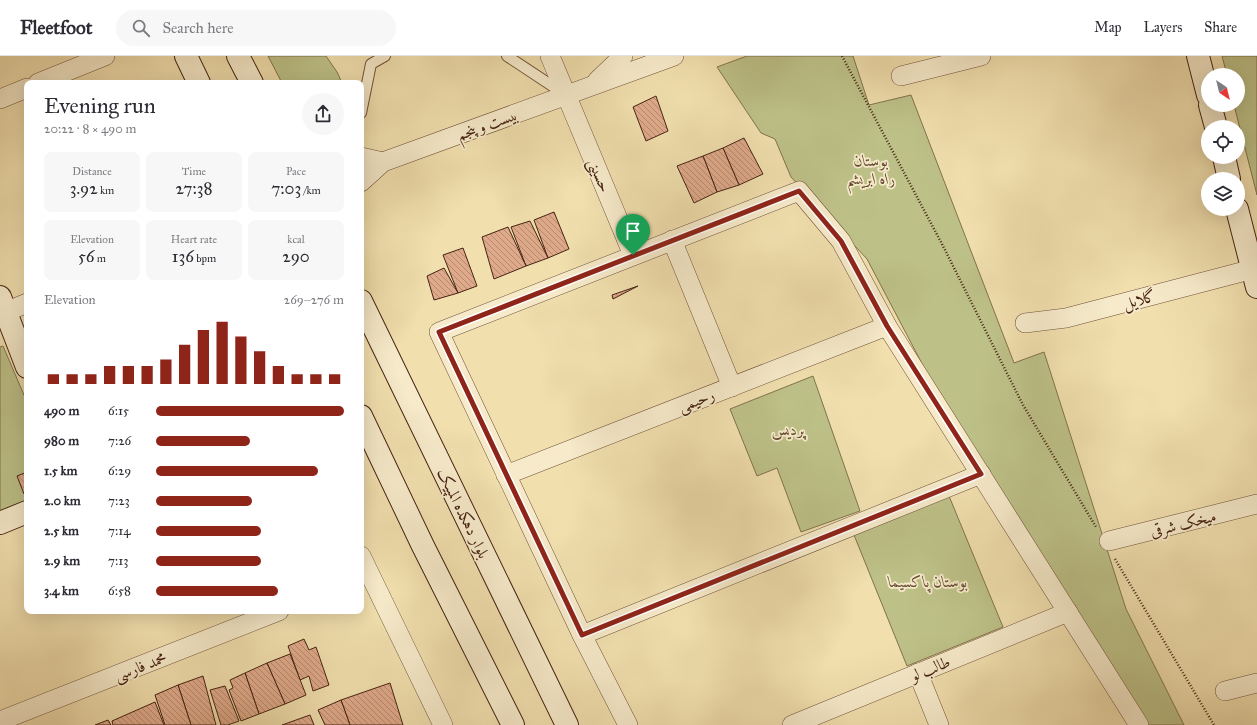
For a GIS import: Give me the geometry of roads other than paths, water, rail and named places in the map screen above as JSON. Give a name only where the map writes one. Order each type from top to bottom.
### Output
[{"type":"main road","points":[[186,56],[198,80]]},
{"type":"main road","points":[[238,56],[250,80]]},
{"type":"main road","points":[[1198,56],[1201,68]]},
{"type":"main road","points":[[1240,216],[1251,238],[1255,278]]},
{"type":"main road","points":[[3,304],[24,359]]},
{"type":"main road","name":"بلوار دهکده المپیک","points":[[364,307],[566,725]]},
{"type":"main road","points":[[364,422],[513,725]]},
{"type":"main road","points":[[0,522],[24,513]]},
{"type":"street","points":[[45,80],[105,56]]},
{"type":"street","name":"حسینی","points":[[550,56],[633,255]]},
{"type":"street","name":"بیست و پنجم","points":[[591,86],[623,56]]},
{"type":"street","name":"بیست و پنجم","points":[[383,162],[674,56]]},
{"type":"street","points":[[901,76],[981,56]]},
{"type":"street","points":[[0,98],[24,89]]},
{"type":"street","points":[[364,158],[383,162]]},
{"type":"street","points":[[364,179],[383,162]]},
{"type":"street","points":[[628,725],[582,635],[439,332],[799,191],[841,241],[887,326],[1139,725]]},
{"type":"street","points":[[672,240],[732,387]]},
{"type":"street","name":"گلایل","points":[[1024,323],[1066,318],[1255,278]]},
{"type":"street","points":[[3,304],[24,303]]},
{"type":"street","name":"رحیمی","points":[[506,474],[887,326]]},
{"type":"street","points":[[582,635],[981,474]]},
{"type":"street","name":"میخک شرقی","points":[[1106,541],[1257,504]]},
{"type":"street","points":[[366,577],[443,725]]},
{"type":"street","name":"طالب لو","points":[[792,725],[1068,612]]},
{"type":"street","name":"محمد فارسی","points":[[0,721],[271,614]]},
{"type":"street","points":[[918,673],[939,725]]},
{"type":"street","points":[[1225,691],[1257,683]]},
{"type":"lane","points":[[364,98],[371,64],[385,56]]},
{"type":"lane","points":[[507,56],[566,95]]},
{"type":"park label","name":"بوستان راه ابریشم","points":[[871,169]]},
{"type":"park label","name":"پردیس","points":[[788,429]]},
{"type":"park label","name":"بوستان پاکسیما","points":[[928,581]]}]
